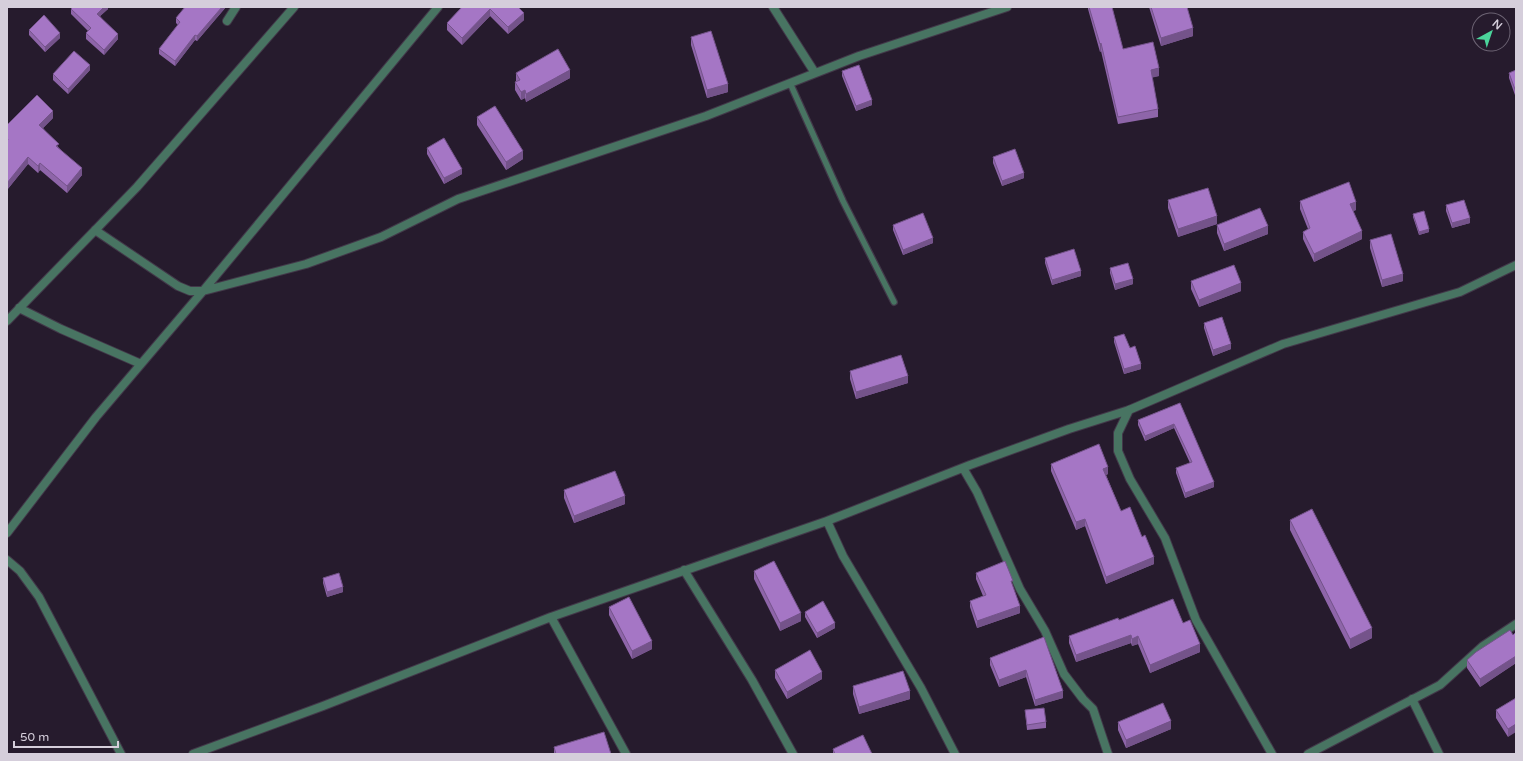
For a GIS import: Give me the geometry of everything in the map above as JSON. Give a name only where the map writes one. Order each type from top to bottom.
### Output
[{"type":"street","points":[[227,21],[236,7]]},
{"type":"street","points":[[7,321],[137,187],[294,7]]},
{"type":"street","points":[[7,533],[96,417],[203,291],[438,7]]},
{"type":"street","points":[[773,7],[815,73]]},
{"type":"street","points":[[95,230],[178,286],[190,291],[203,291],[319,259],[381,237],[458,199],[706,116],[860,56],[1007,7]]},
{"type":"street","points":[[193,754],[323,706],[550,617],[827,521],[1068,429],[1129,410],[1283,344],[1460,292],[1516,265]]},
{"type":"street","points":[[19,308],[61,329],[141,364]]},
{"type":"street","points":[[1129,410],[1118,433],[1118,450],[1130,480],[1165,538],[1196,620],[1272,754]]},
{"type":"street","points":[[964,468],[977,492],[1020,589],[1044,631],[1064,674],[1083,699],[1093,709],[1108,754]]},
{"type":"street","points":[[827,521],[843,556],[921,688],[955,754]]},
{"type":"street","points":[[7,560],[20,571],[39,597],[121,754]]},
{"type":"street","points":[[684,570],[752,680],[793,754]]},
{"type":"street","points":[[550,617],[626,754]]},
{"type":"street","points":[[1308,754],[1440,685],[1478,650],[1516,624]]},
{"type":"street","points":[[1412,699],[1439,754]]},
{"type":"lane","points":[[790,83],[843,201],[894,302]]},
{"type":"building","points":[[73,7],[104,7],[97,14],[118,34],[104,50],[86,33],[91,28],[71,9]]},
{"type":"building","points":[[185,7],[222,7],[197,36],[195,35],[175,61],[159,49],[180,22],[176,18]]},
{"type":"building","points":[[462,7],[518,7],[524,13],[508,27],[490,9],[462,38],[447,23]]},
{"type":"building","points":[[1089,7],[1112,7],[1123,49],[1153,42],[1159,68],[1151,70],[1158,109],[1118,117],[1101,43],[1100,44]]},
{"type":"building","points":[[1151,7],[1187,7],[1193,28],[1161,38]]},
{"type":"building","points":[[44,15],[60,33],[45,47],[29,30]]},
{"type":"building","points":[[711,31],[728,84],[707,90],[691,37]]},
{"type":"building","points":[[558,49],[570,70],[526,94],[525,90],[521,92],[515,82],[520,80],[516,73]]},
{"type":"building","points":[[74,51],[90,65],[68,89],[53,74]]},
{"type":"building","points":[[859,65],[872,100],[856,106],[842,71]]},
{"type":"building","points":[[1516,70],[1516,92],[1509,73]]},
{"type":"building","points":[[37,95],[53,111],[39,125],[59,144],[56,146],[82,168],[67,186],[40,163],[38,166],[28,157],[7,183],[7,125]]},
{"type":"building","points":[[495,106],[523,151],[506,162],[477,117]]},
{"type":"building","points":[[444,138],[462,169],[444,178],[427,148]]},
{"type":"building","points":[[1015,149],[1024,173],[1002,181],[993,157]]},
{"type":"building","points":[[1349,182],[1356,202],[1350,204],[1362,231],[1314,254],[1303,232],[1310,228],[1300,201]]},
{"type":"building","points":[[1208,188],[1217,216],[1178,229],[1168,200]]},
{"type":"building","points":[[1464,200],[1470,218],[1452,223],[1446,205]]},
{"type":"building","points":[[1260,208],[1268,226],[1224,244],[1217,225]]},
{"type":"building","points":[[1424,211],[1429,229],[1419,232],[1413,214]]},
{"type":"building","points":[[923,213],[933,238],[903,250],[893,225]]},
{"type":"building","points":[[1391,234],[1403,274],[1382,280],[1370,240]]},
{"type":"building","points":[[1074,249],[1081,271],[1052,280],[1045,258]]},
{"type":"building","points":[[1128,263],[1133,279],[1115,284],[1110,268]]},
{"type":"building","points":[[1234,265],[1241,283],[1199,300],[1191,281]]},
{"type":"building","points":[[1222,317],[1231,344],[1213,350],[1204,323]]},
{"type":"building","points":[[1124,334],[1130,348],[1135,346],[1141,364],[1124,369],[1114,337]]},
{"type":"building","points":[[901,355],[908,376],[856,392],[850,371]]},
{"type":"building","points":[[1180,403],[1214,482],[1185,493],[1176,468],[1192,462],[1174,424],[1145,436],[1138,420]]},
{"type":"building","points":[[1099,444],[1108,467],[1103,469],[1121,511],[1130,507],[1142,537],[1145,535],[1154,557],[1106,577],[1085,519],[1076,522],[1051,464]]},
{"type":"building","points":[[615,471],[625,496],[574,516],[564,490]]},
{"type":"building","points":[[1312,509],[1372,628],[1350,639],[1290,520]]},
{"type":"building","points":[[774,561],[801,613],[780,623],[754,571]]},
{"type":"building","points":[[1005,561],[1013,581],[1011,581],[1020,606],[977,621],[970,601],[986,595],[976,573]]},
{"type":"building","points":[[339,573],[343,587],[327,592],[323,578]]},
{"type":"building","points":[[629,597],[652,641],[632,651],[609,607]]},
{"type":"building","points":[[1173,599],[1183,623],[1190,620],[1200,644],[1150,665],[1138,636],[1132,639],[1131,635],[1076,655],[1069,636],[1118,618],[1119,620]]},
{"type":"building","points":[[823,601],[835,623],[817,633],[805,612]]},
{"type":"building","points":[[1510,630],[1513,635],[1515,633],[1516,635],[1516,656],[1480,679],[1467,660],[1476,652]]},
{"type":"building","points":[[1044,637],[1063,691],[1035,700],[1026,670],[999,680],[990,658]]},
{"type":"building","points":[[810,650],[822,672],[787,692],[775,670]]},
{"type":"building","points":[[903,671],[910,691],[859,707],[853,686]]},
{"type":"building","points":[[1516,698],[1516,724],[1508,729],[1496,710]]},
{"type":"building","points":[[1163,703],[1171,721],[1126,740],[1118,722]]},
{"type":"building","points":[[1044,708],[1046,722],[1027,725],[1025,710]]},
{"type":"building","points":[[604,732],[611,754],[556,754],[554,747]]},
{"type":"building","points":[[863,735],[872,754],[835,754],[833,749]]}]
